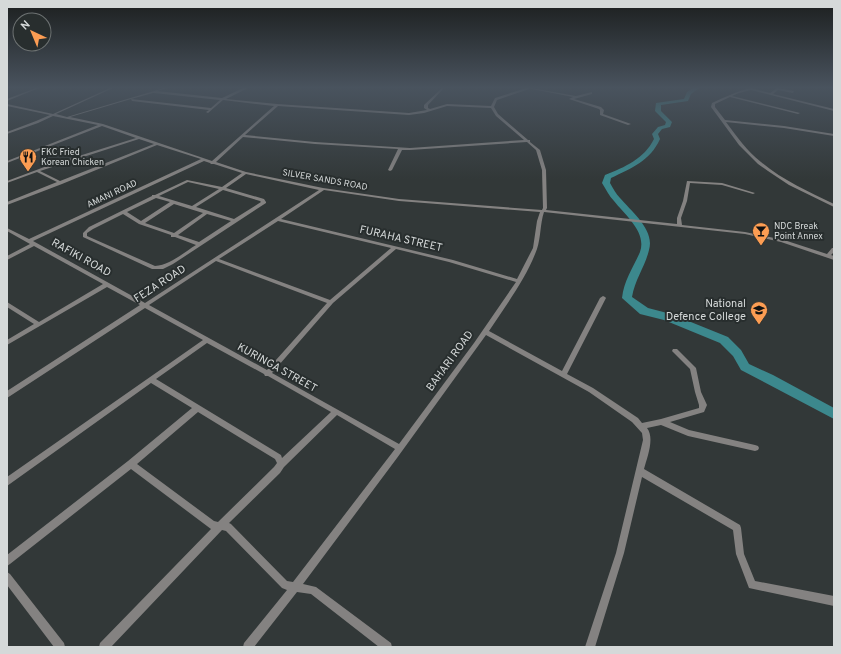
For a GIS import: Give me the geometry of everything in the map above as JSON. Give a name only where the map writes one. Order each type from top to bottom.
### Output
[{"type":"street","points":[[7,133],[44,119]]},
{"type":"street","name":"SILVER SANDS ROAD","points":[[74,119],[102,125],[245,173],[323,188],[399,200],[543,211],[745,233],[782,241],[834,258]]},
{"type":"street","points":[[212,163],[262,119]]},
{"type":"street","name":"BAHARI ROAD","points":[[248,647],[297,586],[485,332],[519,281],[535,248],[539,234],[540,215],[545,208],[544,170],[538,150],[501,119]]},
{"type":"street","points":[[614,119],[629,124]]},
{"type":"street","points":[[722,119],[735,137],[755,159],[794,187],[834,206]]},
{"type":"street","points":[[724,121],[784,127],[834,135]]},
{"type":"street","points":[[7,162],[102,125]]},
{"type":"street","points":[[243,136],[315,143],[401,148],[529,141]]},
{"type":"street","points":[[8,181],[138,138]]},
{"type":"street","points":[[7,204],[156,144]]},
{"type":"street","points":[[390,170],[401,148]]},
{"type":"street","name":"AMANI ROAD","points":[[29,241],[203,160]]},
{"type":"street","points":[[37,171],[61,182]]},
{"type":"street","points":[[192,208],[245,173]]},
{"type":"street","points":[[187,181],[222,188],[264,201],[262,205],[168,265],[154,268],[85,237],[84,235],[88,230],[187,181]]},
{"type":"street","points":[[680,226],[679,218],[685,201],[688,182],[722,184],[754,193]]},
{"type":"street","name":"FEZA ROAD","points":[[7,395],[216,260],[323,188]]},
{"type":"street","points":[[154,196],[235,221]]},
{"type":"street","points":[[141,223],[174,202]]},
{"type":"street","points":[[124,212],[141,223],[173,236],[199,244]]},
{"type":"street","points":[[173,236],[207,212]]},
{"type":"street","name":"FURAHA STREET","points":[[277,219],[476,267],[519,281]]},
{"type":"street","name":"RAFIKI ROAD","points":[[7,229],[144,306]]},
{"type":"street","points":[[7,258],[34,244]]},
{"type":"street","points":[[267,374],[331,302],[394,248]]},
{"type":"street","points":[[828,256],[834,249]]},
{"type":"street","points":[[216,260],[331,302]]},
{"type":"street","points":[[7,342],[107,284]]},
{"type":"street","points":[[563,375],[604,298]]},
{"type":"street","points":[[7,304],[38,324]]},
{"type":"street","name":"KURINGA STREET","points":[[144,306],[336,411],[400,448]]},
{"type":"street","points":[[485,332],[591,390],[641,426],[648,440],[620,553],[590,647]]},
{"type":"street","points":[[7,482],[207,340]]},
{"type":"street","points":[[641,426],[696,413],[702,410],[703,405],[698,392],[693,368],[674,351]]},
{"type":"street","points":[[152,380],[278,457],[280,464]]},
{"type":"street","points":[[7,561],[131,464],[197,408]]},
{"type":"street","points":[[104,647],[220,526],[277,470],[280,464],[336,411]]},
{"type":"street","points":[[661,422],[688,433],[756,448]]},
{"type":"street","points":[[131,464],[212,525],[228,527],[285,586],[297,586],[313,590],[387,647]]},
{"type":"street","points":[[640,471],[737,528],[740,554],[752,585],[834,601]]},
{"type":"street","points":[[7,577],[60,647]]},
{"type":"waterway","points":[[666,119],[669,122],[668,126],[660,128],[655,134],[657,139],[652,150],[634,165],[608,177],[606,183],[614,196],[641,228],[646,243],[645,250],[631,279],[627,298],[644,311],[667,317],[724,340],[737,353],[745,367],[769,378],[834,414]]},
{"type":"place","name":"FKC Fried Korean Chicken","points":[[28,172]]},
{"type":"place","name":"NDC Break Point Annex","points":[[761,246]]},
{"type":"place","name":"National Defence College","points":[[759,325]]}]
